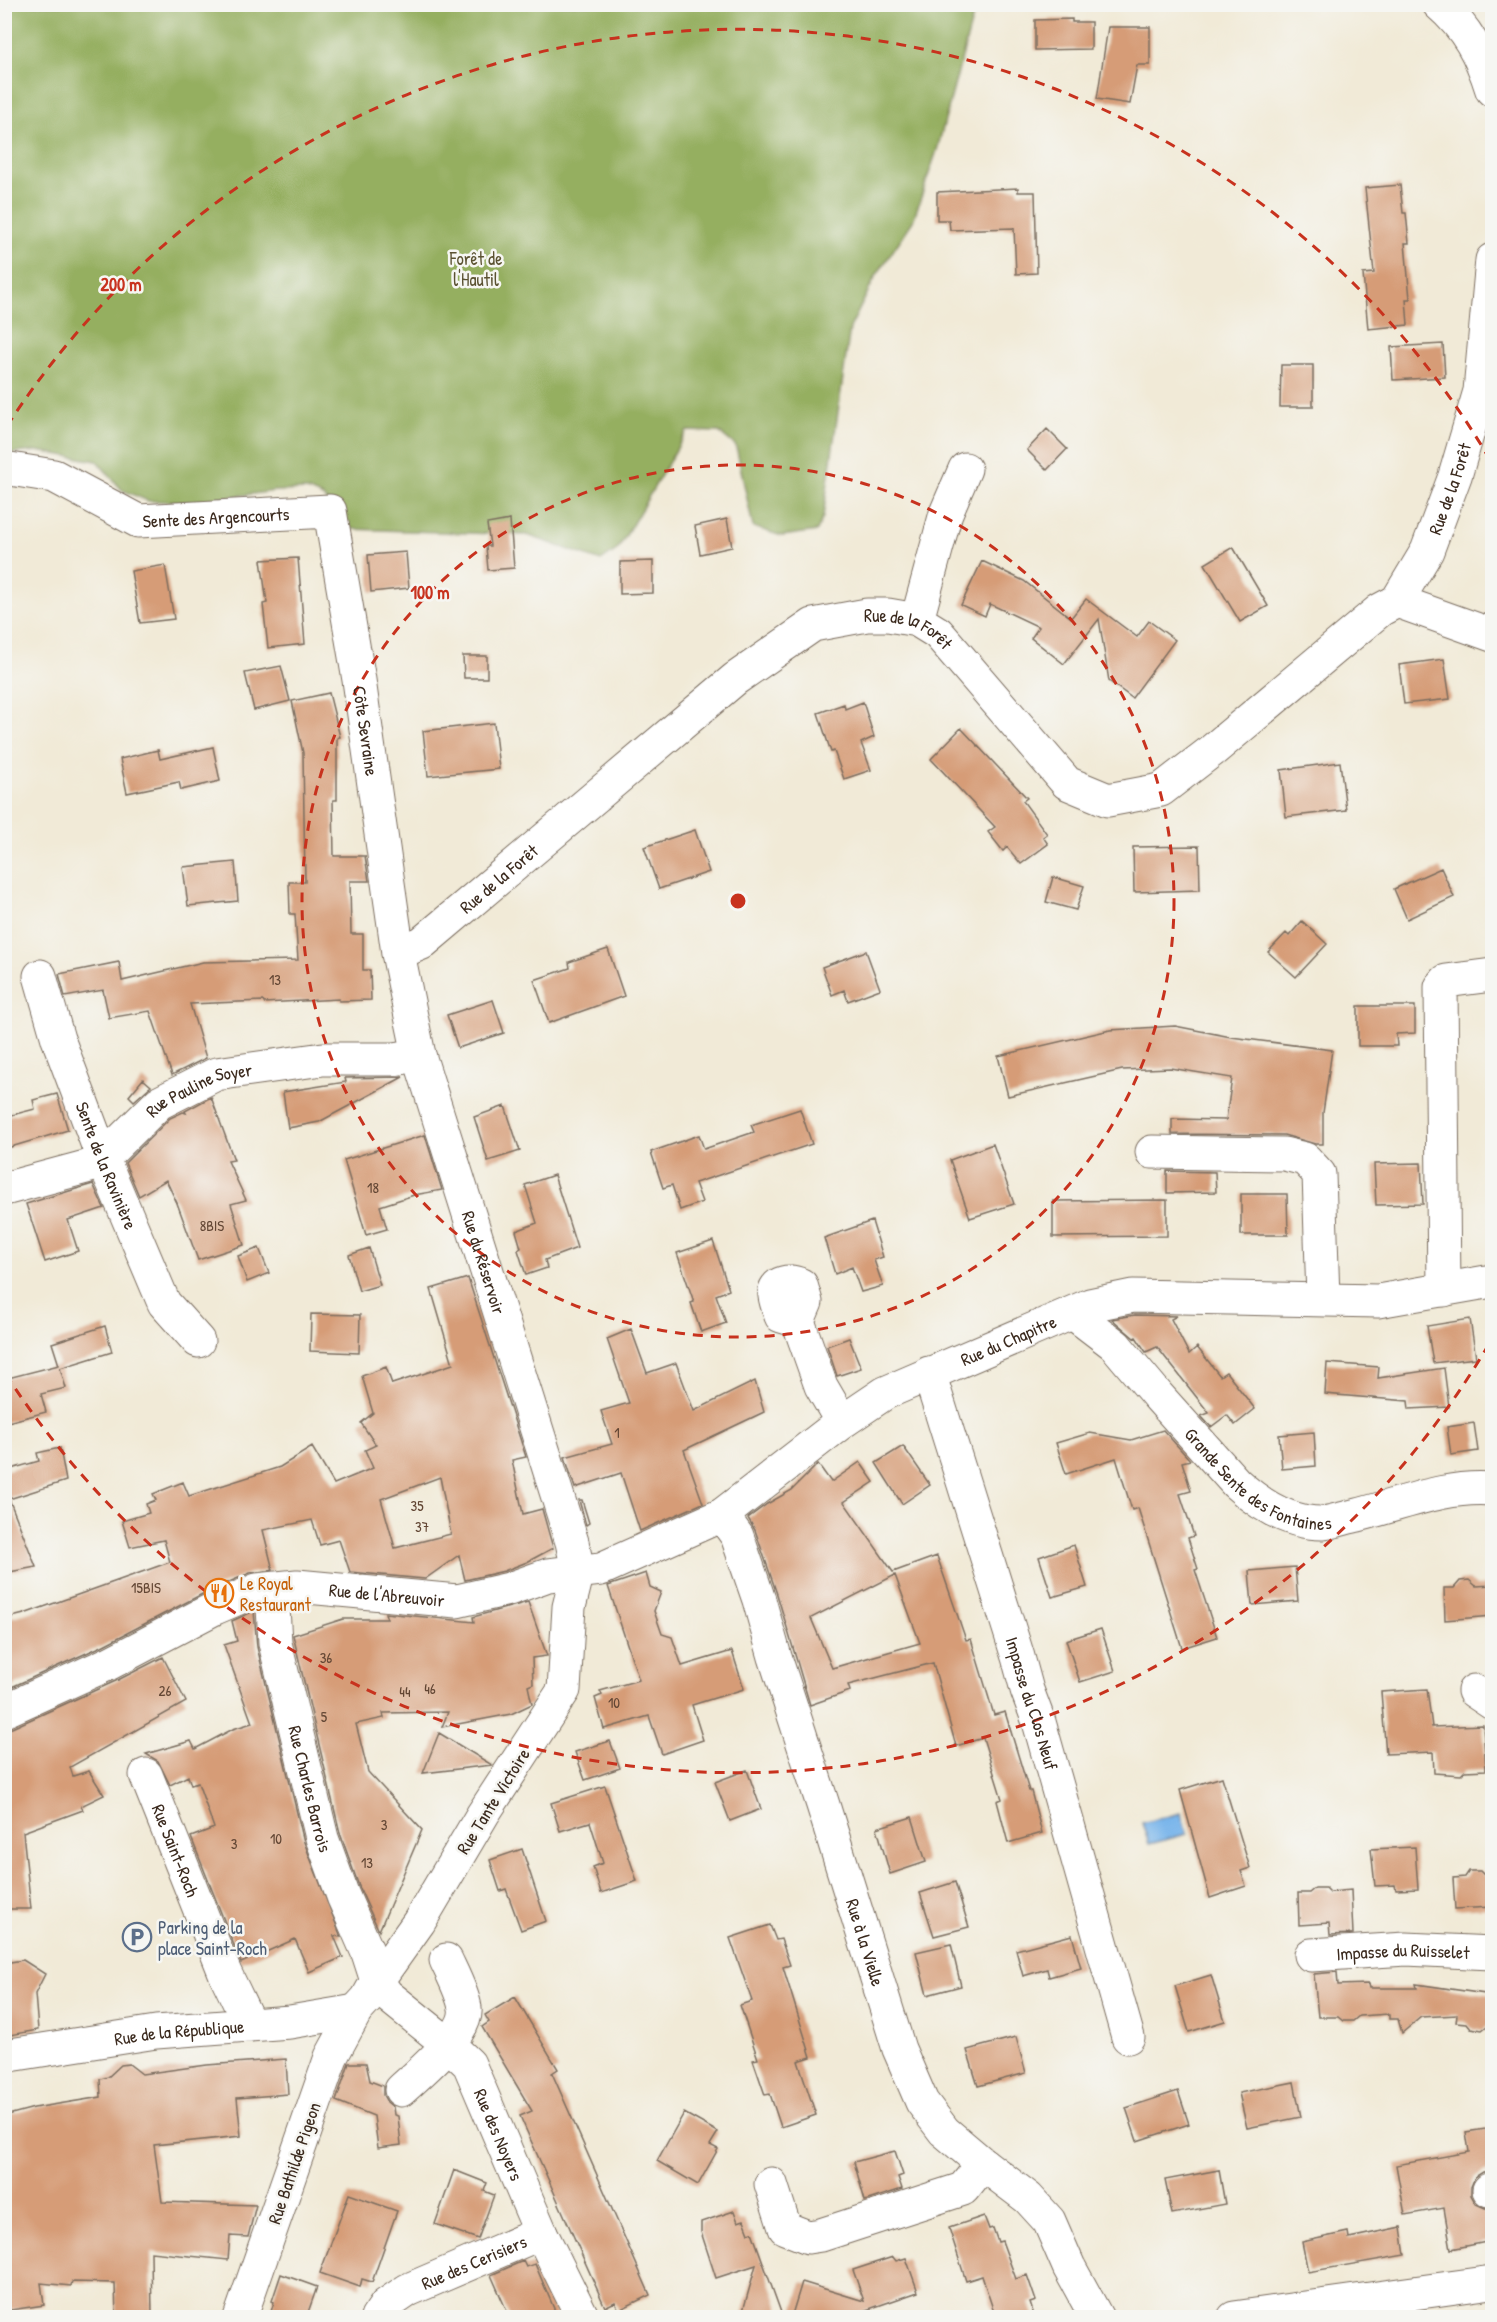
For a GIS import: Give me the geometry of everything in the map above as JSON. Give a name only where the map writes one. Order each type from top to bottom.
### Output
[{"type":"street","points":[[1439,4],[1473,41],[1492,90]]},
{"type":"street","name":"Rue de la Forêt","points":[[398,952],[422,943],[735,679],[813,625],[867,615],[888,615],[917,620],[939,633],[1067,783],[1108,800],[1161,790],[1213,750],[1380,610],[1397,601],[1427,551],[1455,476],[1480,391],[1492,260]]},
{"type":"street","name":"Sente des Argencourts","points":[[4,468],[54,476],[138,521],[330,511]]},
{"type":"street","points":[[917,620],[946,513],[965,469]]},
{"type":"street","name":"Côte Sevraine","points":[[330,511],[359,680],[398,952]]},
{"type":"street","points":[[1397,601],[1492,635]]},
{"type":"street","name":"Rue du Réservoir","points":[[398,952],[419,1055],[572,1542],[578,1571]]},
{"type":"street","points":[[1444,1290],[1441,987],[1446,981],[1492,975]]},
{"type":"street","name":"Sente de la Ravinière","points":[[40,976],[58,1040],[103,1159],[164,1303],[198,1341]]},
{"type":"street","name":"Rue Pauline Soyer","points":[[4,1189],[96,1164],[159,1103],[216,1074],[323,1059],[394,1059],[419,1055]]},
{"type":"street","points":[[1152,1152],[1284,1154],[1305,1159],[1319,1174],[1323,1299]]},
{"type":"street","name":"Rue du Chapitre","points":[[578,1571],[601,1569],[722,1515],[842,1422],[885,1393],[1090,1305],[1133,1296],[1378,1301],[1492,1281]]},
{"type":"street","name":"Grande Sente des Fontaines","points":[[1073,1313],[1115,1345],[1236,1483],[1249,1494],[1285,1515],[1323,1523],[1438,1493],[1474,1487],[1492,1489]]},
{"type":"street","points":[[798,1321],[821,1386],[842,1422]]},
{"type":"street","name":"Impasse du Clos Neuf","points":[[929,1373],[1027,1690],[1040,1722],[1128,2037]]},
{"type":"street","name":"Rue à la Vielle","points":[[722,1515],[737,1536],[759,1600],[899,2049],[922,2102],[944,2131],[1028,2198],[1049,2221],[1069,2267],[1096,2318]]},
{"type":"street","name":"Rue de l'Abreuvoir","points":[[4,1711],[110,1663],[215,1608],[257,1590],[297,1586],[457,1601],[509,1589],[548,1575],[578,1571]]},
{"type":"street","name":"Rue Tante Victoire","points":[[356,2011],[367,1999],[419,1922],[483,1814],[564,1690],[569,1607],[578,1571]]},
{"type":"street","name":"Rue Charles Barrois","points":[[272,1588],[274,1644],[322,1838],[377,1981]]},
{"type":"street","name":"Rue Saint-Roch","points":[[146,1775],[225,1973],[250,2025]]},
{"type":"street","name":"Impasse du Ruisselet","points":[[1311,1955],[1406,1949],[1492,1953]]},
{"type":"street","points":[[401,2090],[448,2044],[462,2023],[466,2009],[446,1960]]},
{"type":"street","name":"Rue des Noyers","points":[[377,1981],[387,1995],[448,2044],[468,2064],[541,2233],[583,2318]]},
{"type":"street","name":"Rue de la République","points":[[4,2056],[156,2032],[290,2022],[356,2011]]},
{"type":"street","name":"Rue Bathilde Pigeon","points":[[240,2318],[330,2057],[356,2011]]},
{"type":"street","points":[[771,2184],[785,2228],[808,2237],[963,2189],[983,2164]]},
{"type":"street","name":"Rue des Cerisiers","points":[[377,2318],[386,2305],[408,2290],[541,2233]]},
{"type":"street","points":[[1234,2318],[1492,2282]]},
{"type":"green space","name":"Forêt de l'Hautil","points":[[5,5],[976,5],[937,150],[913,221],[876,276],[850,328],[823,517],[817,531],[782,536],[753,527],[736,446],[719,432],[687,431],[618,549],[601,561],[527,535],[349,529],[323,497],[307,490],[275,491],[191,502],[148,501],[122,490],[97,461],[37,451],[5,454]]},
{"type":"water","points":[[1181,1813],[1187,1834],[1149,1844],[1142,1823]]},
{"type":"building","points":[[1072,19],[1072,22],[1091,22],[1091,49],[1035,50],[1035,20]]},
{"type":"building","points":[[1108,27],[1150,27],[1150,65],[1137,65],[1130,104],[1097,99]]},
{"type":"building","points":[[1400,185],[1409,243],[1405,243],[1410,299],[1406,299],[1408,325],[1368,329],[1363,274],[1374,273],[1365,188]]},
{"type":"building","points":[[1018,188],[1018,192],[1035,192],[1037,273],[1016,274],[1014,228],[950,230],[949,220],[937,220],[937,192]]},
{"type":"building","points":[[1443,344],[1445,377],[1393,380],[1391,347]]},
{"type":"building","points":[[1281,365],[1313,365],[1313,407],[1280,407]]},
{"type":"building","points":[[1047,429],[1067,449],[1047,470],[1027,450]]},
{"type":"building","points":[[727,519],[732,547],[700,554],[695,526]]},
{"type":"building","points":[[510,520],[514,568],[488,570],[486,546],[490,546],[487,524]]},
{"type":"building","points":[[1233,547],[1268,606],[1240,622],[1205,564]]},
{"type":"building","points":[[406,552],[409,588],[371,592],[368,555]]},
{"type":"building","points":[[298,558],[305,644],[268,648],[263,604],[267,603],[261,560]]},
{"type":"building","points":[[653,561],[653,593],[620,594],[620,562]]},
{"type":"building","points":[[982,561],[1024,581],[1071,618],[1086,599],[1137,637],[1149,621],[1175,640],[1132,698],[1109,681],[1099,619],[1064,664],[1031,638],[1039,627],[990,604],[985,616],[961,605]]},
{"type":"building","points":[[165,565],[174,619],[140,623],[131,571]]},
{"type":"building","points":[[463,656],[487,656],[487,678],[464,678]]},
{"type":"building","points":[[1444,659],[1450,699],[1404,704],[1399,665]]},
{"type":"building","points":[[281,666],[290,701],[254,710],[245,673]]},
{"type":"building","points":[[329,693],[340,737],[337,738],[337,800],[333,800],[334,856],[365,856],[369,881],[350,881],[351,934],[363,934],[363,970],[370,970],[371,1000],[190,1004],[206,1058],[172,1075],[150,1011],[109,1018],[103,990],[65,997],[59,974],[119,962],[122,981],[203,962],[298,960],[295,914],[290,914],[289,882],[305,882],[303,753],[292,701]]},
{"type":"building","points":[[863,702],[874,737],[861,743],[871,770],[844,779],[834,751],[831,752],[818,713],[844,704],[845,709]]},
{"type":"building","points":[[494,723],[499,769],[428,776],[423,731]]},
{"type":"building","points":[[961,728],[1027,798],[1023,801],[1047,834],[1043,837],[1048,844],[1021,864],[1007,847],[1003,851],[988,832],[995,827],[931,759]]},
{"type":"building","points":[[213,747],[220,781],[181,790],[179,782],[127,793],[120,759],[158,750],[160,759]]},
{"type":"building","points":[[1340,762],[1346,810],[1286,817],[1281,770]]},
{"type":"building","points":[[695,830],[709,872],[659,889],[644,847]]},
{"type":"building","points":[[1199,846],[1200,890],[1134,892],[1133,847]]},
{"type":"building","points":[[235,862],[238,901],[188,906],[183,867]]},
{"type":"building","points":[[1441,868],[1454,897],[1407,919],[1394,889]]},
{"type":"building","points":[[1053,877],[1084,886],[1076,910],[1046,902]]},
{"type":"building","points":[[1302,921],[1327,944],[1296,977],[1268,952],[1286,933],[1289,936]]},
{"type":"building","points":[[608,949],[624,996],[549,1023],[534,980],[570,968],[569,962]]},
{"type":"building","points":[[866,951],[880,989],[848,1001],[844,990],[832,995],[822,967]]},
{"type":"building","points":[[493,1000],[504,1033],[458,1048],[447,1015]]},
{"type":"building","points":[[1358,1006],[1415,1006],[1415,1033],[1396,1034],[1397,1046],[1358,1046]]},
{"type":"building","points":[[1175,1026],[1231,1037],[1332,1050],[1323,1113],[1323,1144],[1284,1135],[1172,1134],[1172,1119],[1226,1120],[1232,1078],[1170,1068],[1122,1070],[1008,1096],[998,1056],[1110,1030]]},
{"type":"building","points":[[403,1077],[319,1122],[288,1128],[283,1092],[346,1082],[345,1078]]},
{"type":"building","points":[[143,1079],[151,1086],[134,1101],[129,1096]]},
{"type":"building","points":[[57,1094],[68,1130],[4,1149],[4,1117],[35,1109],[33,1100]]},
{"type":"building","points":[[211,1097],[234,1160],[228,1161],[246,1200],[231,1204],[244,1245],[198,1260],[166,1180],[139,1196],[125,1163],[170,1118],[183,1112],[186,1113],[185,1111]]},
{"type":"building","points":[[505,1106],[520,1151],[488,1161],[474,1117]]},
{"type":"building","points":[[800,1109],[812,1144],[695,1183],[702,1202],[680,1210],[672,1185],[663,1188],[651,1152],[699,1135],[704,1149],[754,1132],[751,1125]]},
{"type":"building","points":[[425,1135],[442,1190],[414,1195],[380,1206],[387,1229],[366,1235],[344,1160]]},
{"type":"building","points":[[993,1144],[1014,1204],[970,1218],[950,1160]]},
{"type":"building","points":[[1421,1163],[1423,1204],[1376,1205],[1374,1164]]},
{"type":"building","points":[[1167,1171],[1215,1172],[1216,1192],[1167,1193]]},
{"type":"building","points":[[554,1175],[577,1248],[545,1260],[547,1268],[526,1275],[518,1250],[521,1248],[516,1231],[537,1223],[525,1185]]},
{"type":"building","points":[[93,1184],[104,1208],[68,1220],[78,1251],[45,1262],[26,1204]]},
{"type":"building","points":[[1241,1194],[1287,1194],[1288,1235],[1241,1235]]},
{"type":"building","points":[[1167,1200],[1167,1236],[1053,1237],[1053,1201]]},
{"type":"building","points":[[872,1221],[883,1257],[874,1260],[883,1286],[861,1292],[852,1267],[835,1274],[824,1238]]},
{"type":"building","points":[[713,1241],[729,1290],[716,1295],[726,1323],[701,1332],[691,1303],[694,1302],[677,1253]]},
{"type":"building","points":[[259,1248],[269,1273],[247,1282],[238,1256]]},
{"type":"building","points":[[369,1248],[380,1285],[359,1291],[349,1255]]},
{"type":"building","points":[[468,1278],[526,1457],[512,1460],[523,1514],[542,1509],[553,1548],[504,1571],[465,1580],[459,1555],[425,1579],[350,1572],[339,1540],[320,1545],[312,1520],[263,1530],[273,1570],[250,1573],[208,1591],[102,1646],[5,1690],[4,1619],[170,1562],[164,1540],[130,1547],[122,1521],[149,1513],[146,1504],[156,1500],[153,1494],[183,1482],[189,1496],[280,1467],[312,1447],[334,1484],[373,1468],[365,1450],[376,1445],[361,1423],[373,1413],[362,1376],[386,1367],[392,1384],[453,1364],[431,1289]],"holes":[[[440,1477],[451,1534],[395,1548],[381,1499]]]},
{"type":"building","points":[[311,1314],[360,1315],[359,1353],[310,1351]]},
{"type":"building","points":[[1135,1315],[1177,1316],[1171,1319],[1189,1354],[1197,1347],[1220,1376],[1226,1372],[1255,1409],[1235,1425],[1227,1415],[1211,1427],[1201,1416],[1209,1413],[1157,1347],[1146,1352],[1136,1337],[1134,1338],[1112,1319]]},
{"type":"building","points":[[1470,1319],[1476,1358],[1433,1363],[1427,1326]]},
{"type":"building","points":[[105,1326],[112,1352],[60,1368],[66,1388],[41,1394],[46,1412],[4,1423],[4,1379],[59,1365],[52,1343]]},
{"type":"building","points":[[631,1329],[647,1373],[676,1363],[694,1411],[755,1381],[764,1412],[684,1450],[703,1503],[640,1531],[621,1473],[575,1488],[565,1457],[612,1444],[601,1411],[629,1403],[607,1339]]},
{"type":"building","points":[[849,1338],[861,1368],[837,1376],[827,1346]]},
{"type":"building","points":[[1327,1363],[1379,1367],[1378,1378],[1444,1368],[1449,1407],[1409,1409],[1408,1401],[1325,1394]]},
{"type":"building","points":[[1474,1423],[1478,1451],[1451,1455],[1447,1427]]},
{"type":"building","points":[[1163,1430],[1190,1460],[1182,1462],[1191,1491],[1180,1494],[1194,1536],[1188,1538],[1198,1569],[1195,1570],[1217,1637],[1182,1648],[1138,1508],[1132,1510],[1116,1458],[1066,1474],[1056,1443],[1090,1433],[1131,1440]]},
{"type":"building","points":[[1314,1432],[1316,1466],[1282,1469],[1279,1435]]},
{"type":"building","points":[[903,1446],[930,1485],[902,1504],[876,1463]]},
{"type":"building","points":[[60,1448],[66,1481],[9,1499],[36,1567],[4,1573],[4,1471],[39,1461],[37,1453]]},
{"type":"building","points":[[860,1462],[874,1482],[844,1502],[893,1572],[937,1556],[966,1640],[971,1639],[994,1715],[1005,1712],[1042,1833],[1008,1843],[997,1801],[1002,1799],[983,1738],[956,1746],[933,1663],[848,1685],[850,1691],[810,1705],[777,1594],[755,1530],[748,1518],[792,1490],[818,1464],[831,1482]],"holes":[[[895,1575],[920,1643],[832,1668],[811,1618]]]},
{"type":"building","points":[[579,1500],[582,1500],[589,1523],[586,1525]]},
{"type":"building","points":[[1074,1545],[1087,1587],[1052,1597],[1039,1557]]},
{"type":"building","points":[[1295,1567],[1298,1601],[1252,1605],[1249,1571]]},
{"type":"building","points":[[646,1573],[650,1587],[661,1592],[654,1611],[662,1634],[672,1637],[682,1666],[732,1651],[744,1689],[692,1705],[703,1740],[662,1754],[649,1716],[604,1729],[595,1698],[602,1695],[600,1691],[639,1680],[608,1586]]},
{"type":"building","points":[[1469,1580],[1476,1586],[1492,1585],[1492,1616],[1445,1620],[1444,1588],[1454,1588],[1460,1581]]},
{"type":"building","points":[[528,1602],[547,1656],[532,1658],[533,1684],[528,1686],[532,1704],[511,1714],[442,1727],[448,1712],[383,1713],[384,1718],[356,1724],[368,1772],[422,1830],[379,1931],[360,1889],[340,1833],[293,1635],[343,1619],[387,1619],[385,1613],[474,1622],[473,1617]]},
{"type":"building","points":[[254,1611],[257,1647],[304,1842],[341,1937],[334,1936],[343,1957],[309,1972],[295,1939],[241,1963],[191,1837],[214,1828],[198,1783],[191,1785],[188,1776],[170,1785],[158,1761],[146,1754],[191,1741],[195,1749],[233,1729],[252,1723],[224,1645],[237,1641],[232,1621]]},
{"type":"building","points":[[1101,1629],[1115,1671],[1080,1682],[1066,1640]]},
{"type":"building","points":[[163,1657],[186,1702],[70,1767],[73,1776],[89,1771],[104,1795],[81,1806],[83,1810],[23,1832],[31,1909],[4,1909],[4,1729],[12,1728],[118,1680]]},
{"type":"building","points":[[1427,1689],[1432,1727],[1483,1725],[1486,1770],[1465,1771],[1461,1775],[1434,1773],[1433,1752],[1386,1754],[1381,1692]]},
{"type":"building","points":[[439,1733],[492,1765],[423,1773]]},
{"type":"building","points":[[610,1741],[620,1768],[585,1780],[575,1752]]},
{"type":"building","points":[[747,1770],[761,1809],[730,1821],[715,1782]]},
{"type":"building","points":[[1222,1777],[1250,1868],[1241,1871],[1246,1886],[1210,1898],[1180,1790]]},
{"type":"building","points":[[605,1786],[637,1881],[601,1893],[593,1867],[603,1863],[590,1822],[560,1831],[551,1803]]},
{"type":"building","points":[[912,1817],[926,1862],[890,1874],[877,1828]]},
{"type":"building","points":[[1415,1847],[1418,1889],[1396,1890],[1395,1885],[1375,1886],[1371,1849]]},
{"type":"building","points":[[522,1849],[546,1921],[521,1930],[506,1889],[500,1891],[490,1860]]},
{"type":"building","points":[[1469,1871],[1480,1871],[1485,1876],[1492,1876],[1492,1907],[1455,1909],[1453,1878],[1465,1877]]},
{"type":"building","points":[[955,1882],[969,1927],[934,1936],[920,1893]]},
{"type":"building","points":[[1315,1888],[1326,1888],[1330,1892],[1351,1890],[1353,1934],[1330,1935],[1329,1923],[1299,1925],[1298,1893],[1309,1893]]},
{"type":"building","points":[[770,1925],[776,1940],[781,1939],[790,1965],[783,1967],[811,2057],[798,2061],[816,2115],[781,2127],[770,2094],[765,2095],[753,2060],[758,2059],[740,2005],[752,2001],[730,1938]]},
{"type":"building","points":[[1072,1935],[1081,1968],[1049,1977],[1047,1969],[1023,1976],[1016,1950]]},
{"type":"building","points":[[951,1944],[961,1986],[927,1995],[916,1952]]},
{"type":"building","points":[[23,1960],[45,1974],[35,1994],[38,2030],[4,2036],[4,1963]]},
{"type":"building","points":[[1337,1972],[1338,1985],[1368,1984],[1369,1988],[1417,1988],[1416,1984],[1492,1995],[1492,2022],[1482,2030],[1471,2028],[1467,2023],[1456,2022],[1457,2015],[1421,2017],[1402,2033],[1398,2019],[1389,2019],[1389,2014],[1359,2016],[1353,2021],[1343,2021],[1338,2017],[1318,2017],[1314,1974]]},
{"type":"building","points":[[1211,1975],[1225,2021],[1189,2032],[1175,1986]]},
{"type":"building","points":[[515,1997],[558,2069],[552,2073],[650,2295],[619,2310],[615,2302],[605,2307],[520,2116],[532,2111],[482,2027],[489,2022],[485,2015]]},
{"type":"building","points":[[1016,2037],[1026,2073],[978,2086],[967,2050]]},
{"type":"building","points":[[286,2059],[288,2094],[237,2098],[241,2136],[154,2145],[162,2202],[256,2205],[248,2237],[230,2236],[228,2260],[151,2252],[152,2318],[116,2318],[115,2283],[72,2282],[71,2286],[41,2283],[44,2305],[4,2311],[4,2116],[34,2108],[101,2097],[100,2079],[108,2077],[121,2065],[129,2064],[142,2074],[207,2065]]},
{"type":"building","points":[[349,2063],[366,2063],[370,2081],[383,2086],[383,2095],[393,2107],[394,2115],[398,2116],[401,2145],[378,2148],[374,2116],[336,2101]]},
{"type":"building","points":[[1294,2082],[1301,2117],[1247,2128],[1239,2093]]},
{"type":"building","points":[[1178,2091],[1189,2124],[1137,2141],[1126,2108]]},
{"type":"building","points":[[684,2113],[718,2132],[710,2145],[718,2149],[698,2185],[657,2161]]},
{"type":"building","points":[[1492,2128],[1492,2171],[1483,2172],[1475,2177],[1471,2195],[1476,2204],[1492,2208],[1492,2216],[1488,2216],[1492,2241],[1451,2249],[1444,2208],[1405,2215],[1396,2165],[1469,2152],[1466,2132]]},
{"type":"building","points":[[895,2151],[903,2175],[898,2177],[902,2189],[865,2201],[854,2162]]},
{"type":"building","points":[[454,2170],[487,2183],[484,2191],[494,2195],[478,2239],[435,2224]]},
{"type":"building","points":[[1219,2170],[1225,2204],[1172,2214],[1165,2180]]},
{"type":"building","points":[[349,2194],[397,2211],[372,2282],[362,2279],[360,2287],[320,2273]]},
{"type":"building","points":[[734,2211],[738,2222],[744,2220],[749,2233],[752,2232],[783,2318],[741,2318],[756,2265],[716,2278],[701,2232],[701,2222]]},
{"type":"building","points":[[984,2216],[989,2229],[993,2228],[998,2242],[1002,2241],[1016,2279],[1027,2275],[1036,2301],[1030,2303],[1035,2318],[996,2318],[982,2276],[966,2281],[949,2228]]},
{"type":"building","points":[[1401,2227],[1405,2255],[1308,2272],[1302,2242],[1348,2232],[1349,2238]]},
{"type":"building","points":[[893,2257],[896,2261],[906,2258],[918,2292],[843,2318],[791,2318],[802,2282],[864,2301],[853,2270]]},
{"type":"building","points":[[523,2261],[526,2267],[535,2264],[558,2318],[510,2318],[491,2275]]},
{"type":"building","points":[[281,2274],[317,2287],[306,2318],[269,2318]]},
{"type":"place","name":"Le Royal Restaurant","points":[[219,1593]]},
{"type":"place","name":"Parking de la place Saint-Roch","points":[[137,1937]]}]
